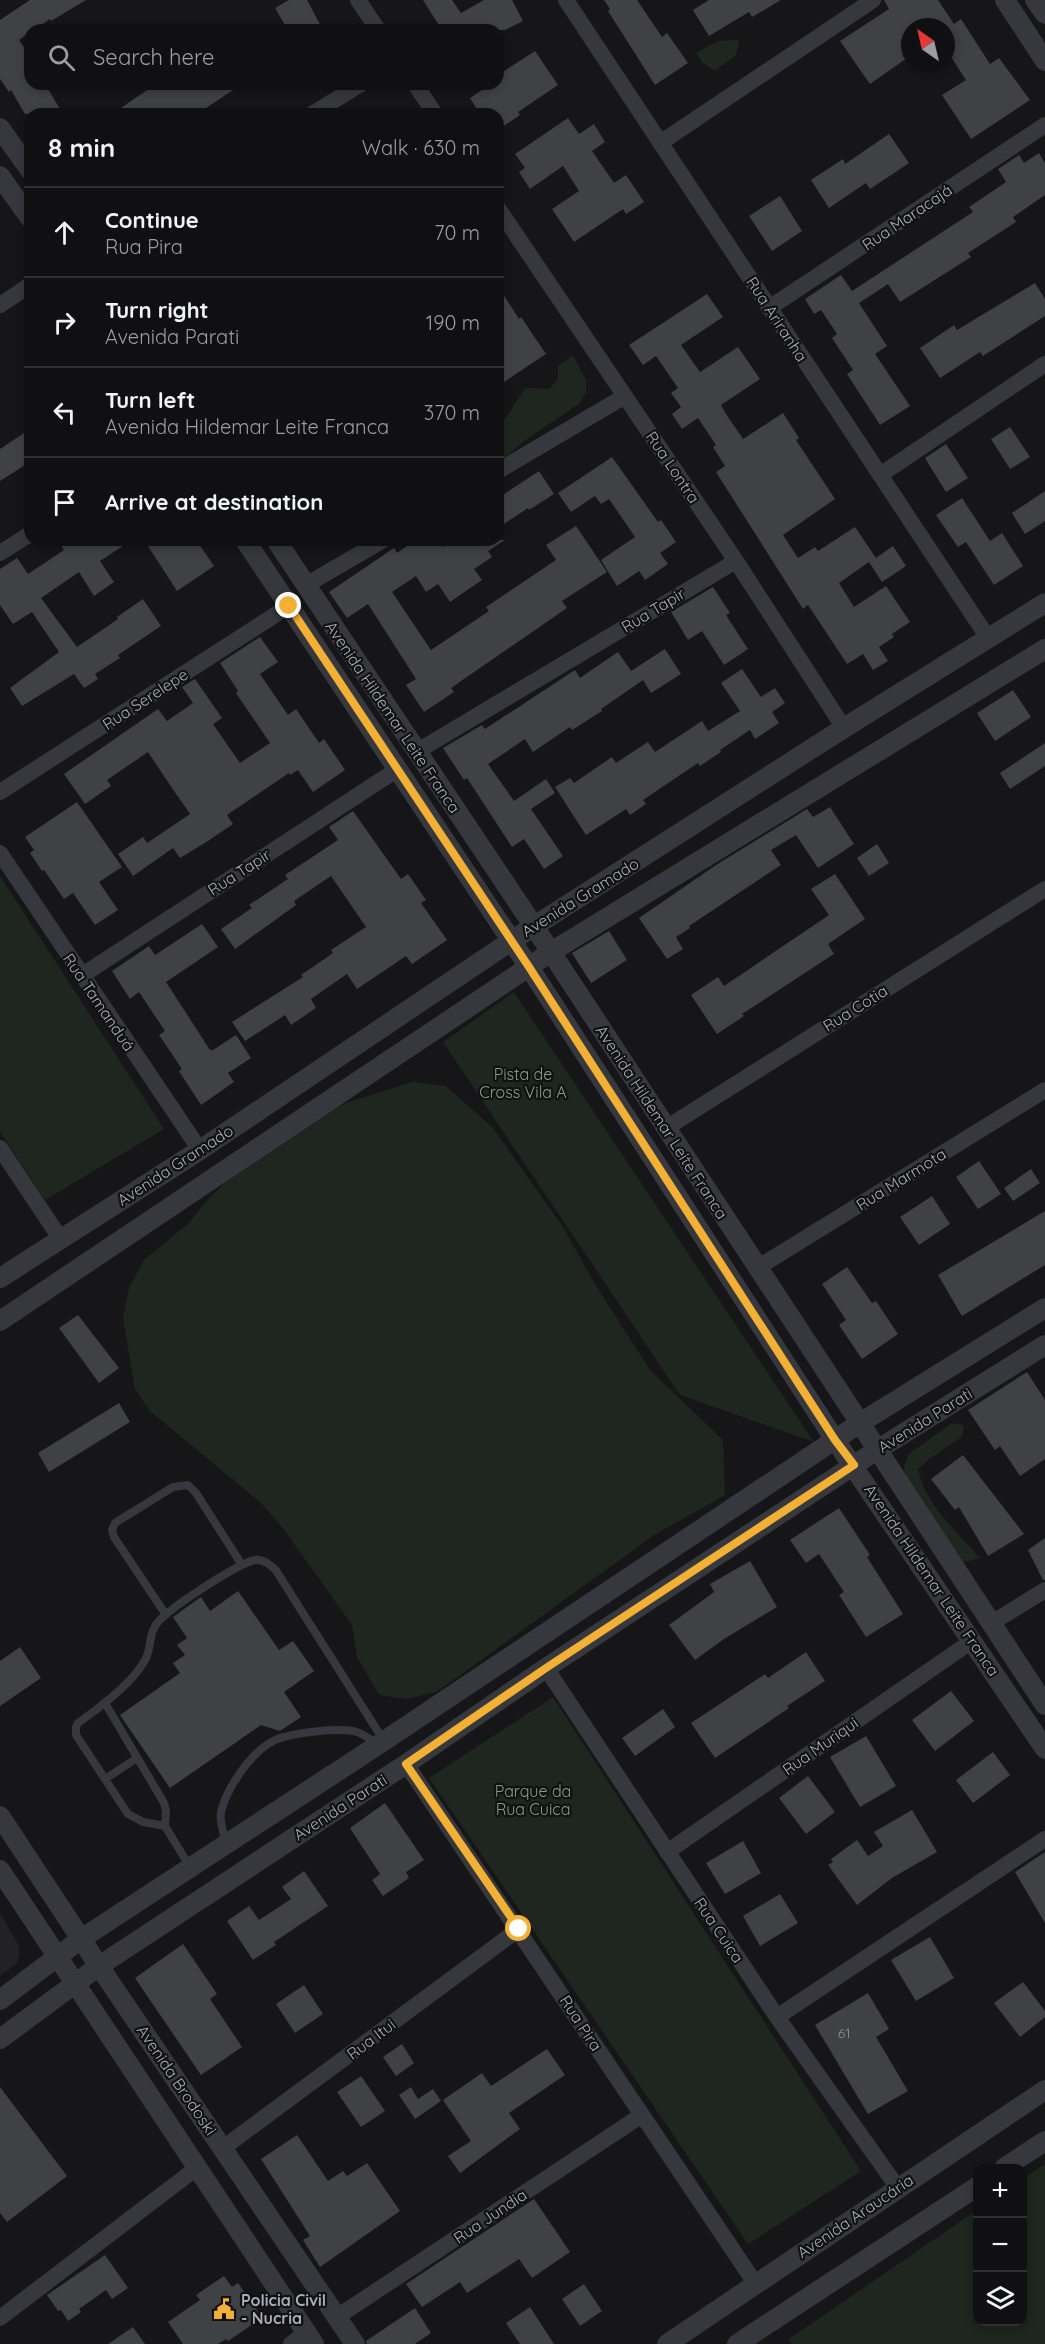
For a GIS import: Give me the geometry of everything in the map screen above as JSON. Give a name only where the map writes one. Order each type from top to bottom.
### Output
[{"type":"street","points":[[358,0],[374,24]]},
{"type":"street","name":"Rua Ariranha","points":[[566,0],[988,638]]},
{"type":"street","points":[[660,143],[873,0]]},
{"type":"street","points":[[1005,0],[1045,61]]},
{"type":"street","points":[[1035,0],[1045,14]]},
{"type":"street","points":[[322,108],[351,90]]},
{"type":"street","points":[[419,90],[431,108]]},
{"type":"street","name":"Rua Maracajá","points":[[769,308],[1045,125]]},
{"type":"street","points":[[0,128],[24,162]]},
{"type":"street","points":[[0,176],[24,210]]},
{"type":"street","name":"Rua Lontra","points":[[504,229],[625,396],[736,561],[844,728]]},
{"type":"street","points":[[0,304],[24,289]]},
{"type":"street","points":[[880,475],[1045,364]]},
{"type":"street","points":[[504,467],[625,396]]},
{"type":"street","points":[[0,554],[24,538]]},
{"type":"street","name":"Avenida Hildemar Leite Franca","points":[[249,546],[529,967],[835,1440],[1045,1749]]},
{"type":"street","name":"Avenida Hildemar Leite Franca","points":[[280,546],[551,952],[1045,1705]]},
{"type":"street","points":[[306,585],[373,546]]},
{"type":"street","name":"Rua Tapir","points":[[416,752],[736,561]]},
{"type":"street","name":"Avenida Gramado","points":[[0,1278],[200,1150],[511,941],[844,728],[1045,603]]},
{"type":"street","name":"Rua Serelepe","points":[[0,792],[289,606]]},
{"type":"street","name":"Avenida Gramado","points":[[0,1321],[551,952],[1045,650]]},
{"type":"street","name":"Rua Tapir","points":[[81,976],[398,769]]},
{"type":"street","name":"Rua Tamanduá","points":[[0,853],[200,1150]]},
{"type":"street","name":"Rua Cotia","points":[[666,1128],[1045,889]]},
{"type":"street","name":"Rua Marmota","points":[[757,1268],[1045,1090]]},
{"type":"street","points":[[0,1148],[60,1238]]},
{"type":"street","name":"Avenida Parati","points":[[0,2000],[81,1939],[381,1743],[860,1423],[1045,1308]]},
{"type":"street","name":"Avenida Parati","points":[[0,2039],[99,1966],[406,1764],[546,1668],[854,1465],[1045,1345]]},
{"type":"street","points":[[990,1624],[1045,1590]]},
{"type":"street","name":"Rua Muriqui","points":[[667,1852],[972,1641]]},
{"type":"street","name":"Rua Cuica","points":[[546,1668],[777,2016],[898,2188]]},
{"type":"street","name":"Rua Pira","points":[[406,1764],[755,2283]]},
{"type":"street","name":"Avenida Brodoski","points":[[0,1816],[355,2344]]},
{"type":"street","points":[[777,2016],[1045,1839]]},
{"type":"street","name":"Avenida Brodoski","points":[[0,1870],[198,2167],[304,2340]]},
{"type":"street","name":"Rua Itui","points":[[223,2148],[519,1929]]},
{"type":"street","name":"Avenida Araucária","points":[[667,2344],[1045,2090]]},
{"type":"street","name":"Rua Jundia","points":[[337,2317],[642,2115]]},
{"type":"street","points":[[1011,2164],[1045,2141]]},
{"type":"street","points":[[0,2318],[198,2167]]},
{"type":"street","points":[[737,2344],[973,2189]]},
{"type":"lane","points":[[166,1615],[114,1537],[112,1530],[115,1523],[173,1487],[188,1485],[196,1493],[242,1564]]},
{"type":"lane","points":[[165,1826],[143,1822],[128,1814],[76,1735],[76,1727],[78,1723],[105,1704],[146,1660],[152,1632],[157,1623],[242,1564],[257,1560],[266,1562],[275,1569],[381,1743]]},
{"type":"lane","points":[[105,1704],[164,1803],[165,1826],[190,1867]]},
{"type":"lane","points":[[226,1844],[221,1814],[230,1791],[244,1765],[275,1740],[308,1733],[340,1730],[358,1732],[381,1743]]},
{"type":"lane","points":[[105,1779],[137,1758]]},
{"type":"shaded area","points":[[0,1913],[19,1946],[19,1955],[17,1963],[0,1976]]},
{"type":"green space","points":[[739,40],[736,55],[715,71],[703,63],[696,53],[718,41]]},
{"type":"green space","points":[[573,355],[586,380],[586,392],[579,404],[524,441],[504,458],[504,419],[526,388],[550,389],[558,378],[558,366]]},
{"type":"green space","points":[[0,876],[164,1129],[45,1200],[0,1132]]},
{"type":"green space","name":"Pista de Cross Vila A","points":[[514,992],[814,1442],[680,1395],[443,1042]]},
{"type":"green space","points":[[412,1082],[446,1086],[493,1128],[563,1227],[595,1284],[650,1370],[723,1440],[725,1495],[656,1534],[438,1691],[407,1699],[379,1695],[357,1657],[352,1625],[282,1527],[261,1503],[150,1411],[135,1389],[123,1318],[129,1288],[144,1260],[189,1223],[209,1198],[232,1176],[318,1118],[346,1103]]},
{"type":"green space","points":[[952,1423],[964,1425],[962,1437],[918,1469],[921,1482],[934,1506],[980,1558],[966,1562],[953,1558],[906,1478],[904,1465],[909,1454]]},
{"type":"green space","name":"Parque da Rua Cuica","points":[[553,1697],[861,2171],[748,2244],[429,1778]]},
{"type":"green space","points":[[1045,2164],[1045,2344],[792,2344],[789,2339],[973,2213],[973,2326],[1027,2326],[1027,2176]]},
{"type":"building","points":[[30,0],[86,0],[51,21],[50,19],[43,24],[24,24],[24,36],[19,40],[24,47],[24,90],[49,90],[59,108],[24,108],[24,112],[11,90],[9,92],[0,79],[0,20]]},
{"type":"building","points":[[289,0],[307,0],[320,24],[284,24],[275,8]]},
{"type":"building","points":[[423,0],[452,0],[461,13],[484,0],[512,0],[523,21],[505,30],[504,24],[438,24]]},
{"type":"building","points":[[604,0],[637,0],[662,37],[667,33],[688,63],[655,85],[608,11],[610,9]]},
{"type":"building","points":[[709,0],[781,0],[752,17],[749,12],[709,36],[693,10]]},
{"type":"building","points":[[884,0],[938,0],[950,18],[901,18],[901,62],[870,84],[840,41],[889,9]]},
{"type":"building","points":[[961,19],[990,64],[999,58],[1030,100],[971,139],[942,95],[966,80],[955,63],[955,23]]},
{"type":"building","points":[[535,51],[558,85],[518,112],[520,115],[504,126],[504,108],[476,108],[470,98],[482,90],[504,90],[504,71]]},
{"type":"building","points":[[147,90],[233,90],[206,108],[121,108]]},
{"type":"building","points":[[568,118],[579,134],[594,124],[605,142],[592,151],[614,183],[626,175],[644,202],[626,214],[623,209],[574,242],[552,209],[579,191],[563,166],[530,189],[519,172],[525,168],[515,154]]},
{"type":"building","points":[[889,134],[909,163],[870,189],[866,183],[829,208],[811,180],[843,159],[845,164]]},
{"type":"building","points":[[1039,153],[1045,163],[1045,195],[1013,217],[1016,222],[968,253],[971,257],[900,302],[888,284],[859,303],[887,346],[875,354],[910,406],[880,425],[847,374],[853,370],[832,338],[837,334],[821,310],[814,314],[805,299],[841,275],[852,291],[973,212],[969,207],[1006,182],[998,169],[1019,155],[1024,163]]},
{"type":"building","points":[[780,196],[802,231],[772,251],[749,216]]},
{"type":"building","points":[[1035,283],[1045,299],[1045,316],[983,356],[980,352],[940,378],[920,348],[954,325],[957,330]]},
{"type":"building","points":[[707,294],[723,317],[681,345],[700,372],[738,347],[760,379],[721,405],[726,414],[743,439],[783,413],[799,438],[796,440],[835,499],[783,535],[798,558],[815,547],[818,551],[855,527],[876,558],[893,546],[906,566],[882,582],[869,562],[839,583],[854,607],[886,586],[910,622],[892,634],[894,637],[879,647],[888,661],[873,670],[863,654],[847,664],[808,605],[803,609],[716,472],[725,466],[713,447],[716,445],[698,418],[682,429],[672,414],[681,407],[671,393],[678,388],[656,356],[643,365],[629,345]]},
{"type":"building","points":[[504,295],[519,319],[521,317],[546,354],[504,382]]},
{"type":"building","points":[[1010,427],[1030,457],[1010,469],[991,439]]},
{"type":"building","points":[[24,433],[24,466],[0,481],[0,449]]},
{"type":"building","points":[[946,444],[968,478],[946,492],[925,458]]},
{"type":"building","points":[[612,457],[658,522],[661,520],[676,542],[660,553],[668,564],[645,580],[639,571],[617,586],[601,560],[635,537],[609,499],[601,504],[595,496],[571,512],[558,493]]},
{"type":"building","points":[[539,471],[554,494],[504,524],[504,494]]},
{"type":"building","points":[[1045,491],[1045,521],[1025,534],[1012,513]]},
{"type":"building","points":[[962,498],[990,541],[1002,533],[1023,566],[994,585],[966,542],[958,547],[936,515]]},
{"type":"building","points":[[576,526],[607,572],[562,601],[567,608],[451,688],[454,692],[424,712],[406,685],[416,679],[368,604],[347,618],[329,592],[394,548],[397,553],[407,546],[496,546],[488,551],[492,557],[474,569],[482,580],[450,602],[438,584],[426,592],[416,576],[392,592],[431,650],[489,611],[486,607],[556,560],[546,545]]},
{"type":"building","points":[[62,546],[123,546],[100,561],[114,582],[94,596],[79,572],[41,598],[77,647],[143,599],[161,626],[118,655],[120,658],[95,674],[98,679],[84,688],[74,674],[22,706],[10,688],[59,652],[32,612],[13,624],[0,605],[0,569],[17,558],[28,574],[64,550]]},
{"type":"building","points":[[148,546],[200,546],[214,566],[177,591]]},
{"type":"building","points":[[713,587],[730,613],[726,615],[748,649],[724,665],[702,631],[688,640],[671,612]]},
{"type":"building","points":[[260,637],[278,662],[260,674],[288,715],[296,709],[319,743],[324,739],[345,770],[313,792],[298,770],[290,775],[289,773],[227,815],[233,824],[208,841],[180,858],[173,848],[133,876],[118,854],[143,837],[147,843],[190,814],[148,752],[107,780],[111,786],[85,804],[64,774],[158,709],[167,721],[193,703],[182,687],[195,679],[222,718],[213,724],[240,763],[270,743],[236,693],[238,691],[220,663]]},
{"type":"building","points":[[665,649],[681,674],[651,693],[643,680],[601,709],[602,711],[572,730],[570,727],[533,752],[525,739],[488,764],[514,801],[546,779],[555,793],[531,809],[563,856],[544,869],[524,839],[512,847],[467,778],[464,780],[443,748],[482,725],[485,729],[575,670],[580,678],[618,652],[631,671]]},
{"type":"building","points":[[742,669],[761,697],[775,688],[785,703],[772,712],[779,723],[755,739],[750,730],[700,766],[698,763],[643,800],[646,804],[630,815],[626,809],[586,835],[555,787],[570,778],[574,783],[612,757],[616,763],[648,742],[655,752],[702,721],[708,731],[740,711],[721,683]]},
{"type":"building","points":[[1013,690],[1031,717],[995,741],[977,713]]},
{"type":"building","points":[[1045,743],[1045,766],[1010,789],[1000,773]]},
{"type":"building","points":[[77,802],[122,867],[99,882],[118,910],[95,925],[73,893],[64,899],[30,853],[34,850],[25,837]]},
{"type":"building","points":[[830,807],[854,844],[818,868],[796,835],[771,850],[781,865],[689,926],[690,928],[676,937],[683,949],[667,959],[639,918],[716,865],[807,809],[813,817]]},
{"type":"building","points":[[353,811],[401,879],[408,874],[426,900],[421,903],[447,940],[412,964],[406,956],[357,989],[347,974],[311,999],[316,1008],[291,1025],[285,1015],[245,1041],[232,1022],[303,977],[301,975],[333,953],[331,950],[366,927],[331,876],[294,901],[296,905],[235,949],[221,929],[252,908],[249,905],[288,879],[285,875],[338,840],[329,827]]},
{"type":"building","points":[[877,844],[889,863],[869,876],[857,858]]},
{"type":"building","points":[[835,874],[865,919],[828,944],[834,954],[742,1014],[744,1016],[717,1034],[691,995],[718,977],[724,986],[829,915],[811,889]]},
{"type":"building","points":[[202,924],[218,947],[166,982],[210,1050],[236,1035],[251,1058],[228,1073],[234,1082],[201,1105],[179,1071],[182,1069],[159,1035],[165,1031],[139,992],[130,999],[112,971],[149,946],[155,955]]},
{"type":"building","points":[[609,931],[627,960],[591,983],[572,953]]},
{"type":"building","points":[[979,1161],[1001,1194],[978,1209],[956,1177]]},
{"type":"building","points":[[1031,1169],[1040,1183],[1013,1201],[1004,1188]]},
{"type":"building","points":[[932,1196],[950,1224],[919,1245],[900,1217]]},
{"type":"building","points":[[1045,1211],[1045,1265],[962,1316],[938,1275]]},
{"type":"building","points":[[847,1267],[872,1303],[876,1301],[898,1334],[862,1359],[839,1325],[846,1320],[822,1284]]},
{"type":"building","points":[[78,1315],[119,1368],[99,1383],[59,1328]]},
{"type":"building","points":[[1027,1372],[1045,1400],[1045,1459],[1020,1476],[1000,1446],[995,1450],[968,1410]]},
{"type":"building","points":[[119,1403],[130,1422],[49,1472],[38,1453]]},
{"type":"building","points":[[963,1455],[1024,1534],[988,1556],[959,1507],[955,1510],[931,1479]]},
{"type":"building","points":[[839,1508],[870,1555],[867,1557],[903,1614],[866,1637],[839,1595],[844,1592],[819,1554],[806,1563],[790,1540]]},
{"type":"building","points":[[1045,1538],[1045,1580],[1043,1580],[1028,1550]]},
{"type":"building","points":[[750,1561],[777,1607],[724,1639],[695,1660],[669,1625],[714,1592],[710,1584]]},
{"type":"building","points":[[238,1591],[279,1650],[293,1641],[314,1671],[284,1692],[301,1717],[280,1731],[261,1725],[170,1788],[120,1715],[180,1673],[173,1663],[185,1655],[177,1645],[187,1638],[173,1617],[201,1597],[210,1611]]},
{"type":"building","points":[[20,1647],[41,1678],[0,1706],[0,1661]]},
{"type":"building","points":[[806,1652],[825,1681],[715,1758],[691,1723],[765,1674],[768,1678]]},
{"type":"building","points":[[951,1691],[974,1721],[935,1751],[912,1720]]},
{"type":"building","points":[[663,1709],[675,1727],[635,1756],[622,1738]]},
{"type":"building","points":[[866,1736],[896,1786],[860,1807],[830,1757]]},
{"type":"building","points":[[993,1752],[1010,1775],[973,1803],[956,1780]]},
{"type":"building","points":[[808,1776],[835,1812],[806,1834],[779,1798]]},
{"type":"building","points":[[385,1803],[424,1860],[406,1872],[409,1878],[383,1896],[372,1880],[380,1874],[350,1828]]},
{"type":"building","points":[[912,1810],[937,1852],[892,1878],[857,1905],[828,1865],[833,1862],[831,1859],[857,1840],[868,1856],[883,1846],[874,1832]]},
{"type":"building","points":[[743,1841],[761,1873],[725,1894],[706,1863]]},
{"type":"building","points":[[1045,1852],[1045,1923],[1015,1872]]},
{"type":"building","points":[[304,1871],[328,1906],[274,1942],[276,1945],[253,1960],[227,1921],[249,1906],[259,1920],[291,1899],[282,1887]]},
{"type":"building","points":[[780,1894],[798,1923],[760,1946],[743,1916]]},
{"type":"building","points":[[930,1937],[954,1978],[916,2001],[891,1960]]},
{"type":"building","points":[[183,1944],[217,1994],[210,1999],[242,2047],[201,2075],[135,1978]]},
{"type":"building","points":[[1023,1982],[1045,2011],[1045,2017],[1020,2037],[994,2003]]},
{"type":"building","points":[[304,1985],[323,2014],[295,2033],[276,2004]]},
{"type":"building","points":[[868,1993],[889,2029],[876,2037],[908,2091],[868,2114],[815,2025]]},
{"type":"building","points":[[402,2044],[414,2063],[396,2076],[383,2057]]},
{"type":"building","points":[[547,2049],[565,2075],[509,2113],[520,2129],[460,2173],[448,2156],[471,2141],[443,2100],[482,2073],[491,2086]]},
{"type":"building","points":[[361,2076],[385,2111],[361,2127],[337,2092]]},
{"type":"building","points":[[0,2087],[67,2176],[7,2222],[0,2213]]},
{"type":"building","points":[[411,2087],[418,2099],[433,2089],[441,2101],[415,2119],[399,2095]]},
{"type":"building","points":[[297,2135],[328,2181],[343,2171],[347,2176],[367,2163],[400,2211],[320,2267],[303,2240],[310,2236],[261,2159]]},
{"type":"building","points":[[534,2199],[570,2252],[532,2278],[519,2259],[467,2293],[460,2282],[422,2307],[406,2284]]},
{"type":"building","points":[[105,2255],[128,2288],[112,2299],[106,2290],[79,2309],[81,2312],[68,2321],[47,2295]]},
{"type":"building","points":[[224,2276],[232,2287],[238,2283],[259,2313],[253,2317],[256,2322],[228,2341],[226,2339],[218,2344],[183,2344],[168,2322],[200,2300],[196,2295]]},
{"type":"building","points":[[584,2284],[602,2311],[580,2326],[562,2299]]},
{"type":"building","points":[[530,2307],[554,2344],[520,2344],[506,2323]]},
{"type":"building","points":[[415,2308],[431,2333],[415,2344],[367,2344],[366,2341]]},
{"type":"building","points":[[133,2327],[145,2344],[108,2344]]},
{"type":"place","name":"Policia Civil - Nucria","points":[[224,2309]]},
{"type":"route","points":[[289,606],[529,967],[835,1440],[854,1465],[546,1668],[406,1764],[519,1929]]}]
